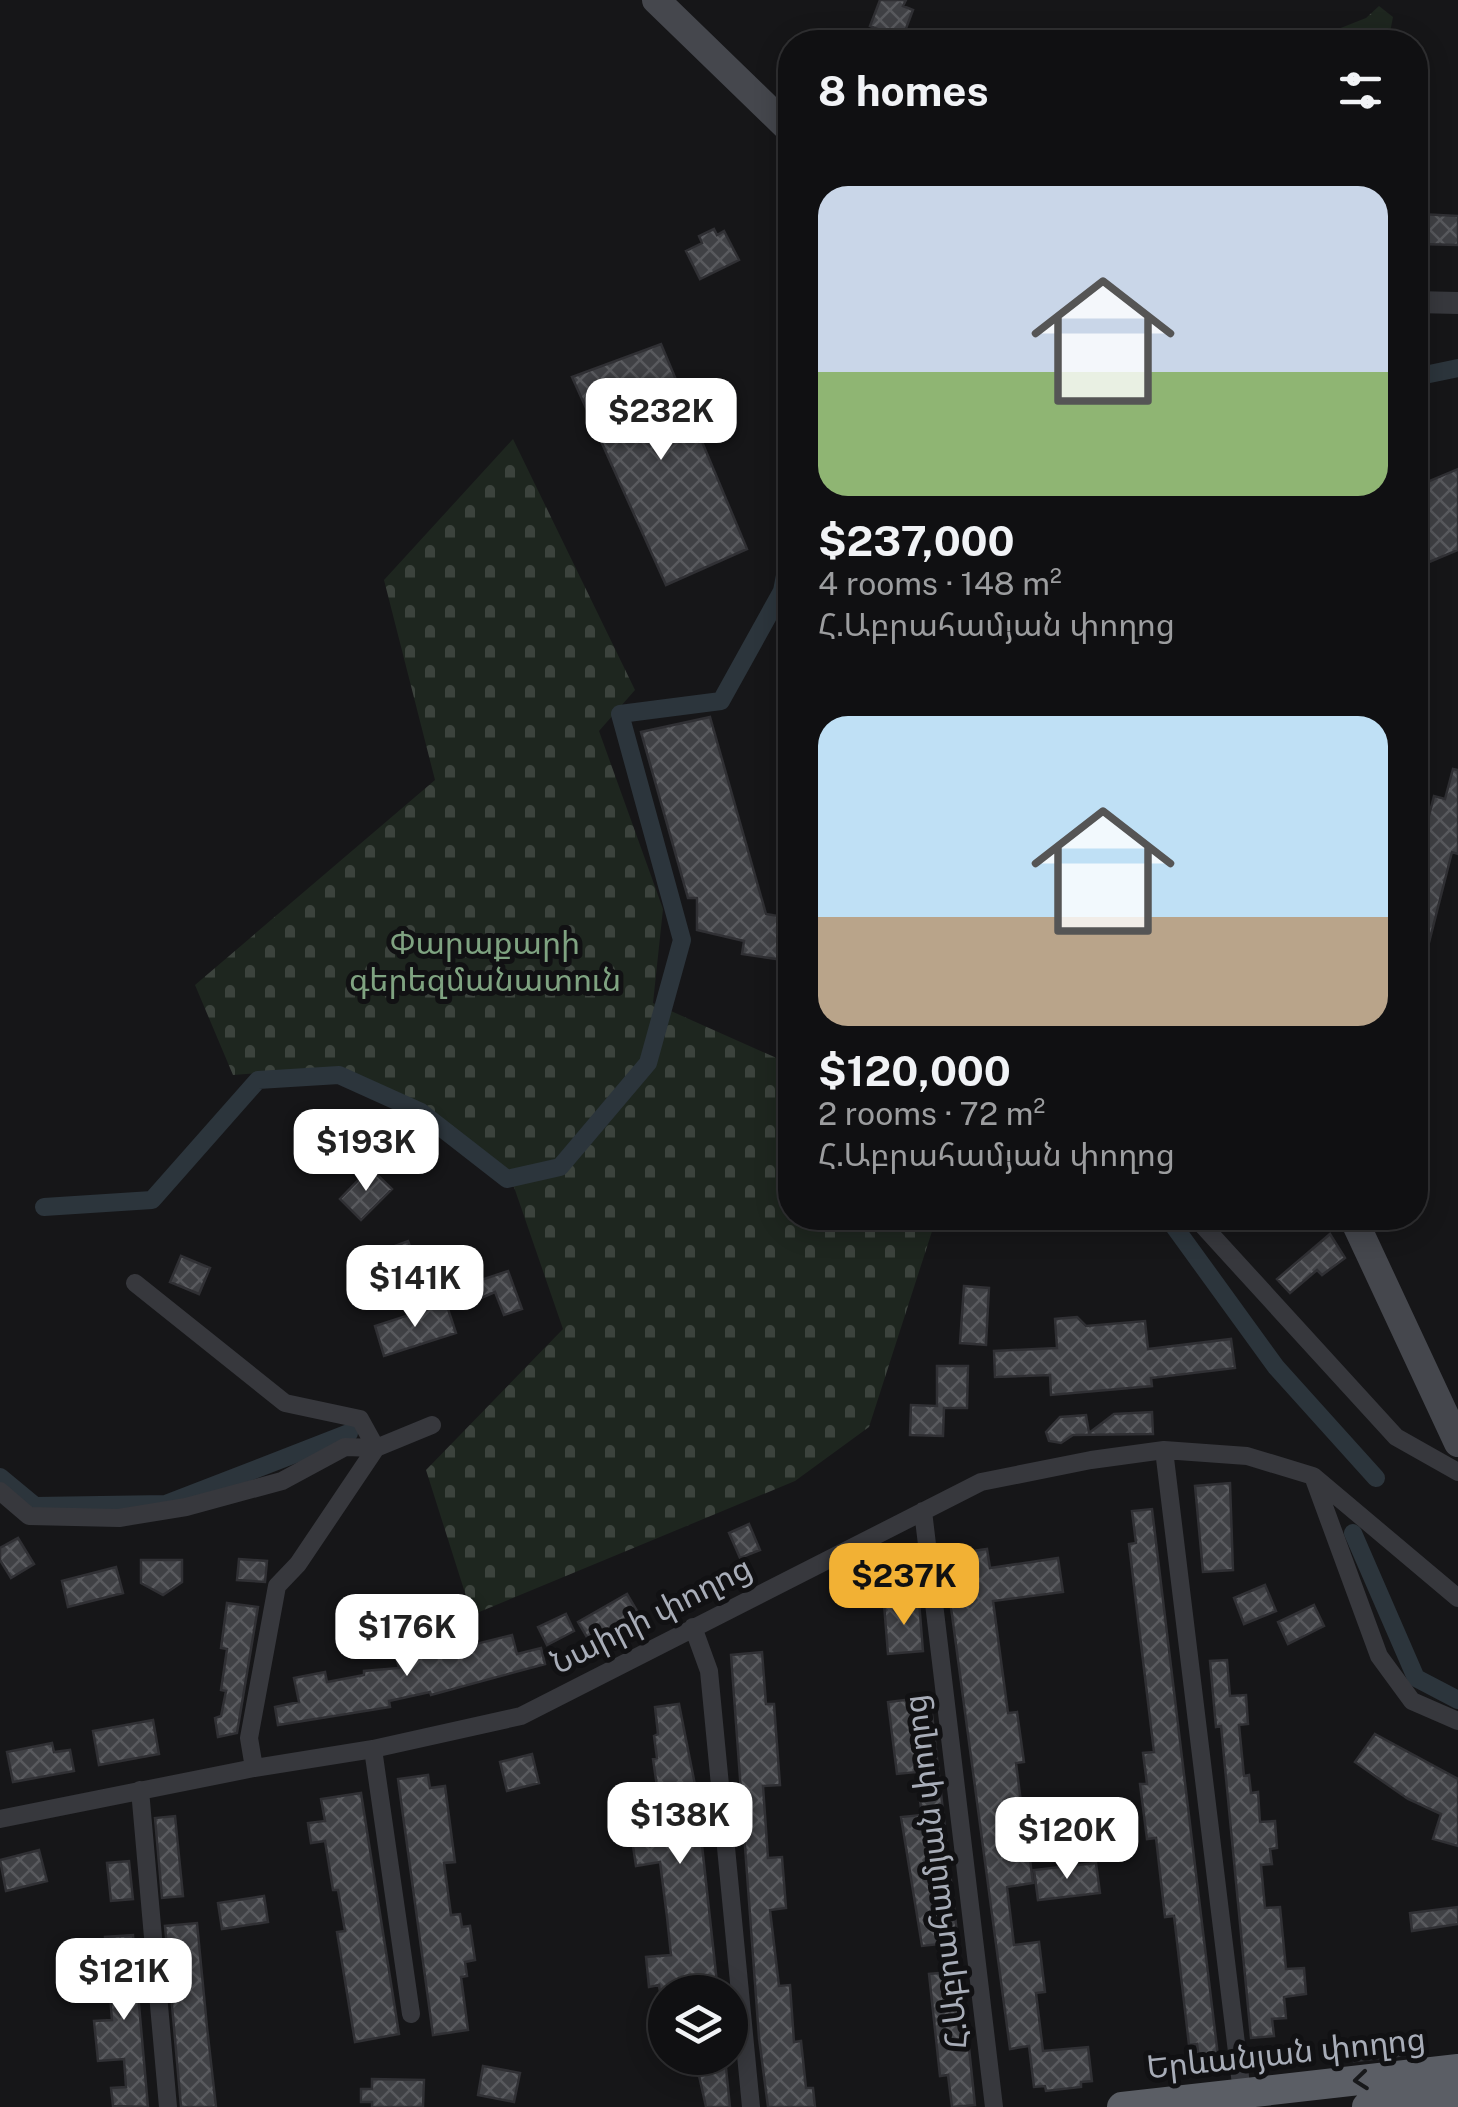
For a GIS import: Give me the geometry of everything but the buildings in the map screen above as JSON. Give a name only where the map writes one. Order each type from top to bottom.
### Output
[{"type":"highway","name":"Երևանյան փողոց","points":[[1122,2107],[1458,2069]]},
{"type":"highway","name":"Երևանյան փողոց","points":[[1368,2107],[1458,2097]]},
{"type":"main road","points":[[656,0],[778,118]]},
{"type":"main road","points":[[1359,1230],[1458,1443]]},
{"type":"street","points":[[1428,302],[1458,303]]},
{"type":"street","points":[[1207,1230],[1396,1438],[1458,1472]]},
{"type":"street","points":[[135,1283],[285,1403],[360,1419],[376,1448]]},
{"type":"street","points":[[0,1491],[30,1516],[119,1518],[186,1507],[282,1481],[345,1447],[376,1448],[432,1425]]},
{"type":"street","points":[[254,1768],[248,1738],[277,1586],[298,1564],[376,1448]]},
{"type":"street","points":[[1164,1450],[1242,2094]]},
{"type":"street","name":"Նաիրի փողոց","points":[[0,1820],[254,1768],[374,1749],[521,1716],[981,1482],[1164,1450],[1247,1456],[1313,1476]]},
{"type":"street","points":[[1313,1476],[1458,1598]]},
{"type":"street","points":[[1313,1476],[1379,1656],[1412,1700],[1458,1721]]},
{"type":"street","name":"Հ.Աբրահամյան փողոց","points":[[924,1511],[994,2107]]},
{"type":"street","points":[[693,1627],[709,1671],[751,2107]]},
{"type":"street","points":[[374,1749],[412,2014]]},
{"type":"street","points":[[140,1790],[168,2107]]},
{"type":"green space","points":[[1379,6],[1393,17],[1390,30],[1336,30],[1366,18]]},
{"type":"green space","name":"Փարաքարի գերեզմանատուն","points":[[513,439],[635,690],[599,731],[663,909],[653,1003],[778,1059],[778,1230],[932,1230],[869,1427],[795,1481],[472,1615],[426,1470],[563,1329],[514,1187],[339,1067],[233,1075],[195,985],[435,780],[384,580]]},
{"type":"waterway","points":[[1428,374],[1458,368]]},
{"type":"waterway","points":[[44,1207],[152,1200],[258,1080],[339,1075],[421,1112],[507,1179],[560,1167],[648,1063],[682,940],[620,714],[721,701],[778,598]]},
{"type":"waterway","points":[[1177,1230],[1276,1367],[1376,1478]]},
{"type":"waterway","points":[[0,1477],[35,1506],[166,1504],[349,1433]]},
{"type":"waterway","points":[[1353,1533],[1416,1678],[1458,1700]]}]
